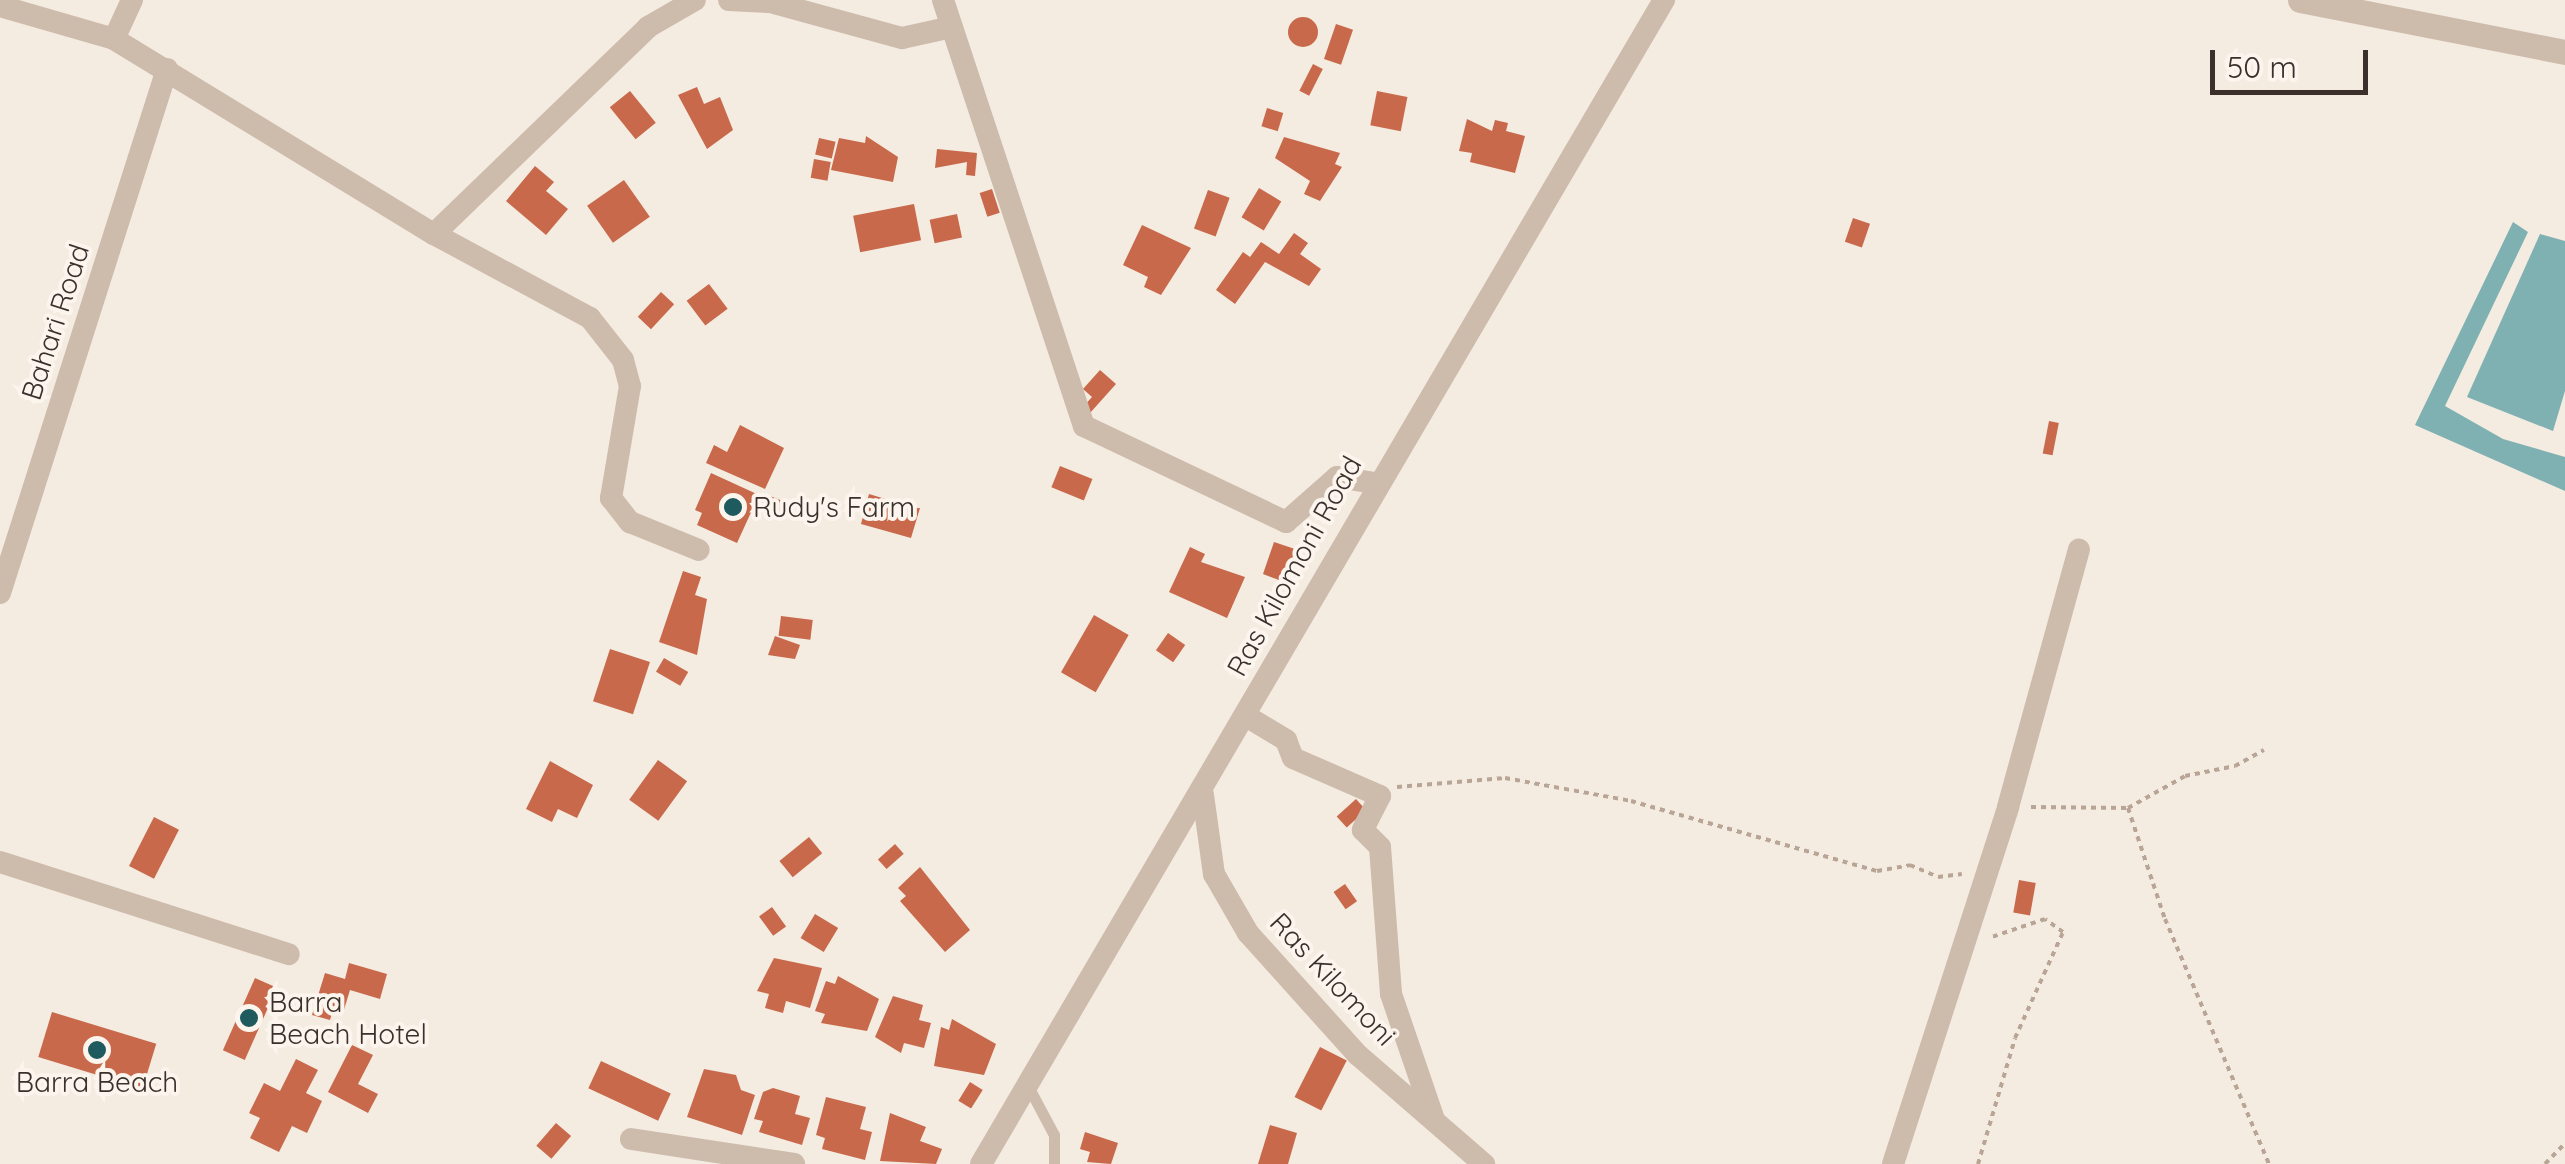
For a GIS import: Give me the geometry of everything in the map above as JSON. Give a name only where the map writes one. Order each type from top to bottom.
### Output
[{"type":"street","points":[[114,39],[132,0]]},
{"type":"street","points":[[434,234],[669,5],[695,0]]},
{"type":"street","points":[[729,0],[770,2],[902,38],[952,27]]},
{"type":"street","points":[[943,0],[1084,426],[1280,522],[1296,520],[1336,477],[1374,483]]},
{"type":"street","name":"Ras Kilomoni Road","points":[[981,1164],[1203,794],[1374,483],[1664,0]]},
{"type":"street","points":[[2300,0],[2565,52]]},
{"type":"street","points":[[0,6],[114,39],[609,336],[630,386],[611,498],[630,522],[699,550]]},
{"type":"street","name":"Bahari Road","points":[[0,593],[167,69]]},
{"type":"street","points":[[1893,1164],[2008,807],[2079,550]]},
{"type":"street","points":[[1246,716],[1286,740],[1293,758],[1380,796],[1363,830],[1380,847],[1391,994],[1433,1117]]},
{"type":"street","name":"Ras Kilomoni","points":[[1203,794],[1214,874],[1248,933],[1358,1056],[1484,1164]]},
{"type":"street","points":[[0,862],[289,954]]},
{"type":"street","points":[[631,1139],[794,1164]]},
{"type":"lane","points":[[1028,1086],[1054,1135],[1054,1164]]},
{"type":"path","points":[[2008,807],[2128,808],[2184,776],[2235,766],[2264,750]]},
{"type":"path","points":[[1380,796],[1406,782],[1429,790],[1505,778],[1631,801],[1878,871],[1910,865],[1981,884]]},
{"type":"path","points":[[2128,808],[2171,935],[2270,1164]]},
{"type":"path","points":[[1978,1164],[2015,1038],[2063,932],[2045,919],[1997,930],[1984,944]]},
{"type":"path","points":[[2545,1164],[2565,1143]]},
{"type":"water","points":[[2513,222],[2528,232],[2445,406],[2503,439],[2565,457],[2565,491],[2415,425]]},
{"type":"water","points":[[2540,234],[2565,241],[2565,391],[2553,431],[2467,397]]},
{"type":"building","points":[[1303,17],[1314,21],[1318,32],[1314,43],[1303,47],[1292,43],[1288,32],[1292,21]]},
{"type":"building","points":[[1336,24],[1353,30],[1341,65],[1324,59]]},
{"type":"building","points":[[1313,64],[1323,69],[1309,96],[1299,91]]},
{"type":"building","points":[[697,87],[704,104],[720,97],[733,130],[707,149],[678,95]]},
{"type":"building","points":[[630,91],[656,123],[636,139],[610,107]]},
{"type":"building","points":[[1377,91],[1407,97],[1401,131],[1370,125]]},
{"type":"building","points":[[1267,108],[1283,113],[1278,131],[1261,126]]},
{"type":"building","points":[[1467,119],[1492,131],[1495,120],[1508,123],[1506,131],[1525,136],[1515,173],[1470,162],[1472,153],[1459,151]]},
{"type":"building","points":[[866,136],[898,157],[893,182],[831,170],[839,138],[865,143]]},
{"type":"building","points":[[1284,137],[1340,153],[1335,164],[1342,167],[1320,201],[1304,194],[1310,181],[1275,158]]},
{"type":"building","points":[[819,138],[836,142],[832,158],[815,155]]},
{"type":"building","points":[[937,149],[977,153],[975,176],[966,175],[967,162],[935,168]]},
{"type":"building","points":[[814,159],[831,162],[827,181],[811,178]]},
{"type":"building","points":[[535,166],[554,182],[546,191],[568,209],[546,235],[506,201]]},
{"type":"building","points":[[624,180],[650,217],[613,243],[587,206]]},
{"type":"building","points":[[1259,188],[1281,201],[1264,231],[1241,217]]},
{"type":"building","points":[[992,189],[1000,213],[987,217],[980,193]]},
{"type":"building","points":[[1208,190],[1230,198],[1216,236],[1194,229]]},
{"type":"building","points":[[914,204],[921,240],[860,252],[853,216]]},
{"type":"building","points":[[957,214],[962,237],[935,243],[930,220]]},
{"type":"building","points":[[1853,218],[1870,224],[1862,247],[1845,242]]},
{"type":"building","points":[[1142,225],[1191,248],[1161,295],[1144,287],[1148,277],[1123,265]]},
{"type":"building","points":[[1294,233],[1308,243],[1300,254],[1321,269],[1309,286],[1265,262],[1235,304],[1216,290],[1243,252],[1250,257],[1261,242],[1279,254]]},
{"type":"building","points":[[709,284],[728,309],[705,326],[687,301]]},
{"type":"building","points":[[661,292],[674,304],[651,329],[638,317]]},
{"type":"building","points":[[1100,370],[1116,384],[1090,413],[1083,407],[1092,397],[1083,389]]},
{"type":"building","points":[[2049,421],[2059,423],[2053,455],[2043,453]]},
{"type":"building","points":[[740,425],[784,448],[765,489],[706,463],[714,445],[727,452]]},
{"type":"building","points":[[1060,466],[1092,479],[1084,500],[1051,487]]},
{"type":"building","points":[[711,473],[759,495],[737,543],[697,525],[702,513],[695,510]]},
{"type":"building","points":[[762,493],[790,504],[785,516],[757,505]]},
{"type":"building","points":[[869,494],[892,501],[890,509],[920,508],[911,538],[861,524]]},
{"type":"building","points":[[1274,542],[1301,551],[1279,580],[1263,574]]},
{"type":"building","points":[[1190,547],[1205,554],[1201,562],[1245,577],[1227,618],[1169,592]]},
{"type":"building","points":[[683,571],[701,577],[695,595],[707,599],[697,655],[659,642]]},
{"type":"building","points":[[1094,615],[1129,635],[1096,692],[1061,672]]},
{"type":"building","points":[[781,616],[813,620],[810,640],[779,636]]},
{"type":"building","points":[[1168,633],[1185,645],[1173,662],[1156,650]]},
{"type":"building","points":[[775,636],[800,645],[795,659],[768,655]]},
{"type":"building","points":[[610,649],[650,662],[633,714],[593,701]]},
{"type":"building","points":[[664,658],[688,672],[680,686],[656,672]]},
{"type":"building","points":[[658,760],[687,781],[658,821],[629,800]]},
{"type":"building","points":[[550,761],[593,785],[577,818],[558,809],[552,822],[526,809]]},
{"type":"building","points":[[1356,799],[1366,810],[1347,828],[1337,816]]},
{"type":"building","points":[[154,817],[179,830],[154,879],[129,866]]},
{"type":"building","points":[[809,837],[822,853],[793,877],[779,861]]},
{"type":"building","points":[[895,844],[904,854],[887,869],[878,859]]},
{"type":"building","points":[[920,867],[970,930],[945,952],[900,901],[906,896],[898,888]]},
{"type":"building","points":[[2019,880],[2036,883],[2030,915],[2013,912]]},
{"type":"building","points":[[1345,884],[1357,901],[1346,909],[1334,892]]},
{"type":"building","points":[[772,907],[786,926],[773,936],[759,916]]},
{"type":"building","points":[[815,914],[838,928],[824,952],[801,938]]},
{"type":"building","points":[[774,958],[822,968],[810,1008],[786,1001],[783,1013],[765,1008],[769,994],[757,991]]},
{"type":"building","points":[[349,963],[387,974],[380,999],[350,990],[343,1013],[333,1010],[330,1020],[312,1015],[325,973],[345,979]]},
{"type":"building","points":[[838,976],[879,999],[867,1031],[821,1023],[825,1014],[815,1011],[826,981],[835,984]]},
{"type":"building","name":"Barra Beach Hotel","points":[[255,978],[277,988],[245,1060],[223,1050]]},
{"type":"building","points":[[893,996],[923,1005],[919,1020],[931,1023],[924,1048],[904,1043],[901,1053],[875,1037]]},
{"type":"building","name":"Barra Beach","points":[[52,1012],[156,1044],[142,1089],[38,1057]]},
{"type":"building","points":[[952,1019],[996,1044],[984,1075],[934,1066],[941,1027],[949,1030]]},
{"type":"building","points":[[352,1045],[373,1055],[358,1084],[378,1094],[368,1113],[328,1092]]},
{"type":"building","points":[[1320,1047],[1347,1061],[1321,1111],[1295,1097]]},
{"type":"building","points":[[296,1059],[318,1070],[306,1093],[322,1101],[307,1133],[292,1126],[279,1152],[250,1138],[260,1118],[249,1113],[264,1083],[280,1091]]},
{"type":"building","points":[[601,1061],[671,1094],[658,1121],[588,1088]]},
{"type":"building","points":[[704,1069],[736,1075],[741,1090],[755,1095],[742,1135],[687,1117]]},
{"type":"building","points":[[970,1082],[983,1090],[971,1109],[958,1101]]},
{"type":"building","points":[[773,1088],[800,1096],[795,1114],[810,1118],[802,1145],[759,1132],[763,1121],[754,1119],[763,1092]]},
{"type":"building","points":[[826,1097],[866,1107],[860,1129],[872,1132],[865,1160],[822,1149],[825,1138],[816,1135]]},
{"type":"building","points":[[890,1113],[926,1127],[920,1141],[942,1149],[936,1164],[880,1161]]},
{"type":"building","points":[[556,1123],[571,1136],[551,1159],[536,1146]]},
{"type":"building","points":[[1270,1125],[1297,1133],[1288,1164],[1258,1164]]},
{"type":"building","points":[[1085,1132],[1118,1143],[1111,1164],[1087,1162],[1090,1152],[1080,1149]]},
{"type":"place","name":"Rudy's Farm","points":[[733,507]]},
{"type":"place","name":"Barra Beach Hotel","points":[[249,1018]]},
{"type":"place","name":"Barra Beach","points":[[97,1050]]}]
